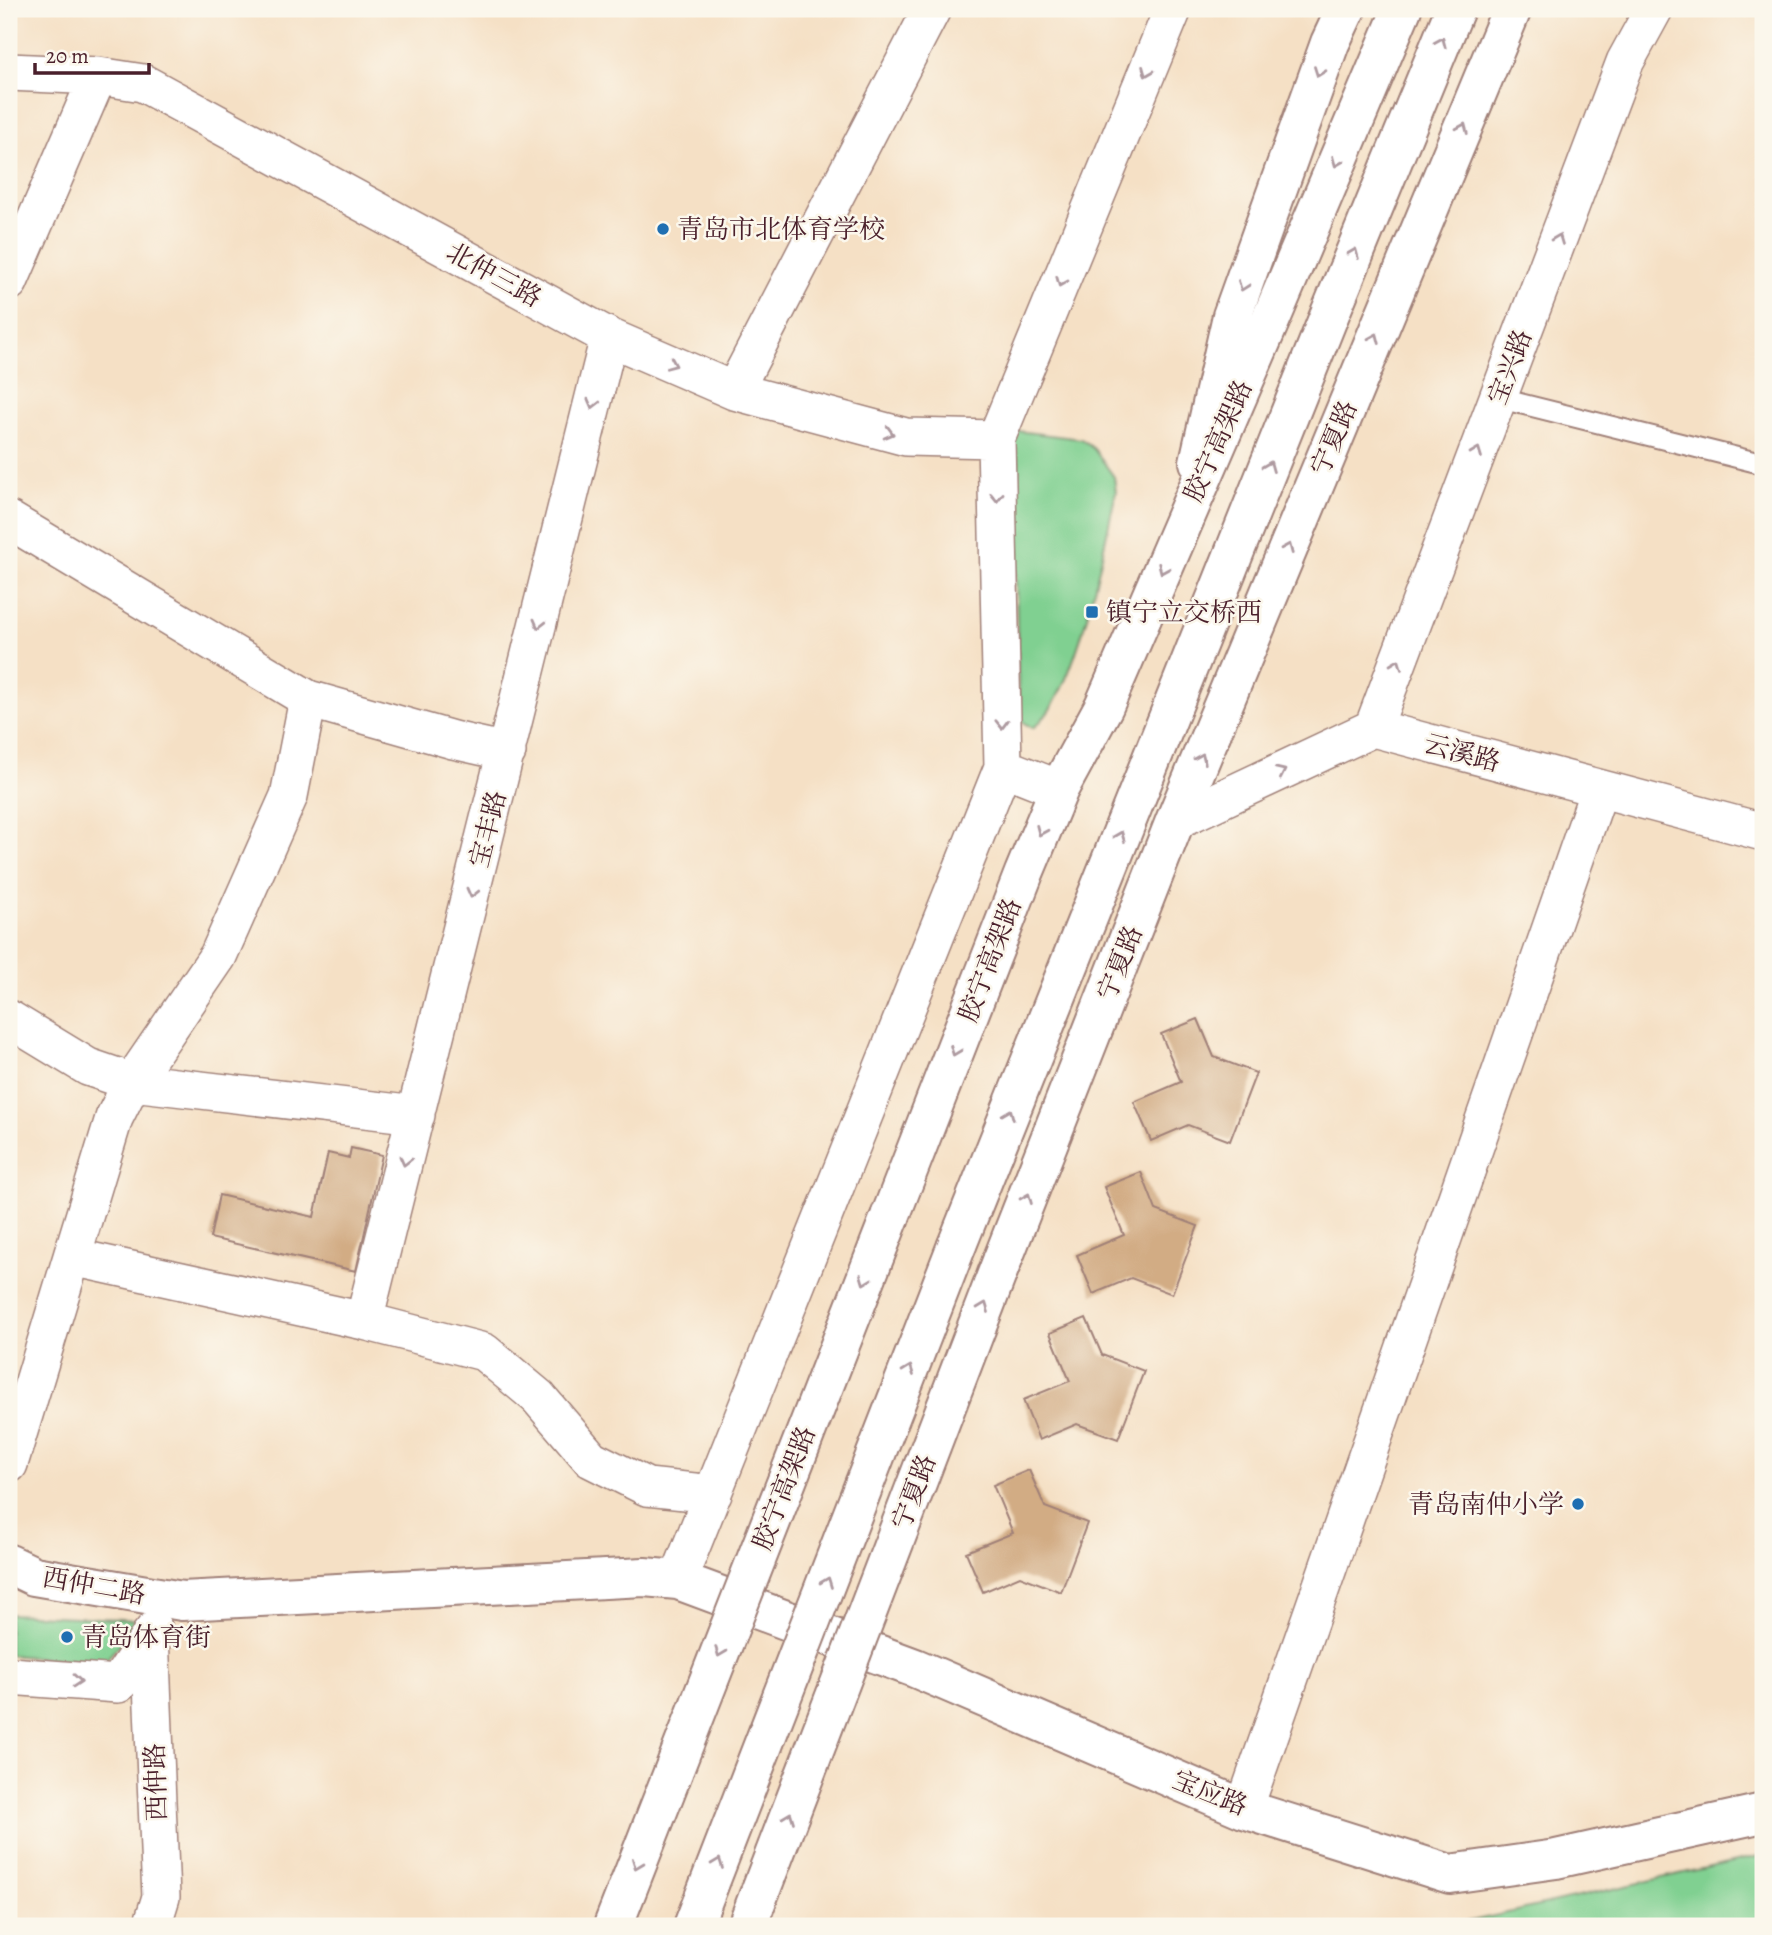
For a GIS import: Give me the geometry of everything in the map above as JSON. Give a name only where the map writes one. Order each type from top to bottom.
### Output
[{"type":"main road","points":[[1189,506],[1232,316],[1330,43],[1346,9]]},
{"type":"main road","name":"胶宁高架路","points":[[613,1926],[1019,886],[1059,789],[1104,706],[1275,312],[1402,9]]},
{"type":"main road","name":"胶宁高架路","points":[[693,1926],[957,1245],[1334,303],[1455,9]]},
{"type":"main road","name":"宁夏路","points":[[747,1926],[1002,1261],[1175,821],[1512,9]]},
{"type":"main road","name":"西仲二路","points":[[9,1564],[34,1576],[182,1601],[644,1577],[678,1580]]},
{"type":"main road","name":"宝应路","points":[[678,1580],[915,1668],[1244,1809],[1450,1874],[1556,1859],[1763,1814]]},
{"type":"street","points":[[734,391],[932,9]]},
{"type":"street","points":[[678,1580],[1003,767],[996,439],[1173,9]]},
{"type":"street","name":"宝兴路","points":[[1373,728],[1625,62],[1654,9]]},
{"type":"street","name":"北仲三路","points":[[9,72],[98,76],[143,83],[610,337],[734,391],[906,437],[996,439]]},
{"type":"street","points":[[9,282],[98,76]]},
{"type":"street","name":"宝丰路","points":[[364,1321],[610,337]]},
{"type":"street","points":[[9,520],[308,699],[453,740],[507,752]]},
{"type":"street","points":[[9,1464],[114,1118],[132,1082],[218,956],[289,796],[308,699]]},
{"type":"street","points":[[1175,821],[1373,728]]},
{"type":"street","name":"云溪路","points":[[1373,728],[1763,832]]},
{"type":"street","points":[[1003,767],[1059,789]]},
{"type":"street","points":[[1244,1809],[1600,790]]},
{"type":"street","points":[[9,1019],[88,1067],[132,1082],[416,1115]]},
{"type":"street","points":[[72,1257],[364,1321],[484,1352],[538,1397],[591,1458],[647,1487],[713,1494]]},
{"type":"street","points":[[9,1676],[118,1684],[150,1635],[182,1601]]},
{"type":"street","name":"西仲路","points":[[150,1635],[161,1897],[152,1926]]},
{"type":"lane","points":[[1498,398],[1763,464]]},
{"type":"green space","points":[[1017,431],[1081,439],[1094,449],[1114,477],[1116,492],[1087,619],[1076,654],[1049,711],[1033,728],[1019,718],[1013,442]]},
{"type":"green space","name":"青岛体育街","points":[[9,1614],[142,1620],[103,1663],[9,1655]]},
{"type":"green space","points":[[1763,1855],[1763,1926],[1450,1926]]},
{"type":"building","points":[[1198,1019],[1214,1057],[1256,1073],[1230,1141],[1188,1125],[1151,1141],[1134,1102],[1181,1082],[1161,1034]]},
{"type":"building","points":[[351,1148],[382,1155],[356,1271],[210,1238],[219,1195],[314,1217],[328,1153],[349,1158]]},
{"type":"building","points":[[1141,1172],[1156,1210],[1198,1226],[1172,1294],[1131,1278],[1093,1294],[1077,1255],[1124,1235],[1104,1187]]},
{"type":"building","points":[[1086,1318],[1102,1355],[1144,1371],[1118,1439],[1077,1424],[1039,1440],[1023,1400],[1070,1381],[1050,1333]]},
{"type":"building","points":[[1029,1470],[1045,1507],[1087,1523],[1061,1592],[1020,1576],[983,1592],[966,1552],[1013,1533],[993,1485]]},
{"type":"place","name":"青岛市北体育学校","points":[[663,229]]},
{"type":"place","name":"镇宁立交桥西","points":[[1092,612]]},
{"type":"place","name":"青岛南仲小学","points":[[1578,1504]]},
{"type":"place","name":"青岛体育街","points":[[67,1637]]}]
